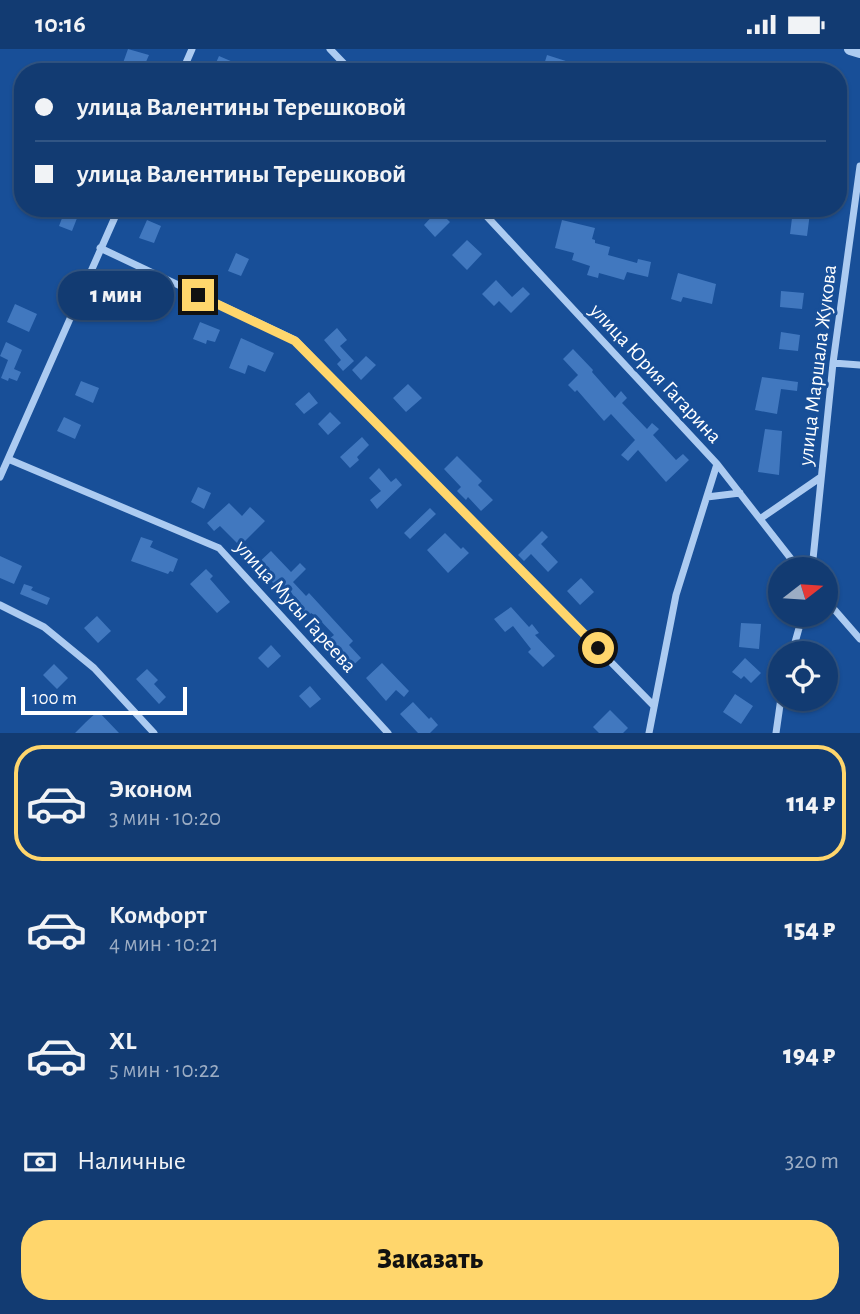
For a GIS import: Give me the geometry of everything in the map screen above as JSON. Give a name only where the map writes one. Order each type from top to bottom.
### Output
[{"type":"street","points":[[330,49],[343,63]]},
{"type":"street","points":[[850,49],[860,52]]},
{"type":"street","name":"улица Маршала Жукова","points":[[813,557],[833,363],[858,201],[860,166]]},
{"type":"street","points":[[0,477],[115,217]]},
{"type":"street","name":"улица Юрия Гагарина","points":[[487,217],[717,464],[790,557]]},
{"type":"street","points":[[100,249],[295,341],[654,706]]},
{"type":"street","points":[[833,363],[860,365]]},
{"type":"street","name":"улица Мусы Гареева","points":[[8,459],[219,548],[388,733]]},
{"type":"street","points":[[649,733],[677,596],[717,464]]},
{"type":"street","points":[[760,519],[821,477]]},
{"type":"street","points":[[707,497],[740,493]]},
{"type":"street","points":[[0,605],[44,627],[94,668],[154,733]]},
{"type":"street","points":[[838,614],[860,639]]},
{"type":"street","points":[[776,733],[779,711]]},
{"type":"building","points":[[128,49],[149,55],[146,63],[123,63]]},
{"type":"building","points":[[547,55],[572,63],[545,63]]},
{"type":"building","points":[[219,56],[235,63],[216,63]]},
{"type":"building","points":[[62,217],[77,217],[72,231],[59,226]]},
{"type":"building","points":[[431,217],[445,217],[450,222],[435,237],[424,225]]},
{"type":"building","points":[[792,217],[809,217],[807,236],[790,234]]},
{"type":"building","points":[[147,220],[161,226],[154,243],[139,238]]},
{"type":"building","points":[[562,220],[595,228],[592,239],[595,243],[610,247],[608,255],[637,263],[638,259],[651,262],[648,277],[627,272],[624,280],[599,273],[598,278],[587,275],[590,266],[572,260],[574,253],[555,248]]},
{"type":"building","points":[[467,240],[482,254],[467,270],[452,255]]},
{"type":"building","points":[[236,253],[249,259],[241,276],[228,271]]},
{"type":"building","points":[[678,273],[716,284],[712,304],[683,297],[681,302],[671,299]]},
{"type":"building","points":[[496,280],[512,297],[523,287],[530,294],[511,313],[499,301],[494,306],[482,294]]},
{"type":"building","points":[[121,286],[142,296],[132,317],[111,308]]},
{"type":"building","points":[[781,291],[804,293],[802,309],[780,307]]},
{"type":"building","points":[[15,304],[37,314],[29,332],[7,322]]},
{"type":"building","points":[[200,322],[220,330],[215,342],[207,340],[206,344],[193,339]]},
{"type":"building","points":[[337,328],[347,340],[340,346],[354,361],[343,371],[337,364],[341,360],[324,340]]},
{"type":"building","points":[[781,332],[800,335],[798,351],[779,349]]},
{"type":"building","points":[[241,338],[274,353],[265,372],[248,365],[245,374],[229,368]]},
{"type":"building","points":[[6,342],[22,350],[14,369],[21,372],[17,381],[1,378],[8,360],[0,356]]},
{"type":"building","points":[[573,349],[615,398],[621,391],[627,398],[622,403],[647,429],[652,423],[659,429],[653,435],[676,460],[683,454],[689,460],[666,482],[638,450],[628,461],[621,455],[635,440],[611,414],[604,421],[577,390],[575,392],[568,385],[578,375],[563,359]]},
{"type":"building","points":[[366,356],[376,365],[361,380],[352,370]]},
{"type":"building","points":[[762,377],[798,382],[797,391],[781,389],[777,414],[755,410]]},
{"type":"building","points":[[81,381],[99,388],[93,403],[75,395]]},
{"type":"building","points":[[408,384],[422,398],[406,412],[393,398]]},
{"type":"building","points":[[309,392],[318,403],[304,414],[295,404]]},
{"type":"building","points":[[330,412],[341,423],[328,435],[318,424]]},
{"type":"building","points":[[64,417],[81,425],[75,439],[57,431]]},
{"type":"building","points":[[765,429],[782,431],[779,475],[758,472]]},
{"type":"building","points":[[362,437],[369,445],[350,468],[340,457]]},
{"type":"building","points":[[457,456],[482,481],[478,485],[493,500],[481,511],[468,497],[466,500],[457,491],[461,487],[444,469]]},
{"type":"building","points":[[379,468],[391,482],[396,478],[402,485],[377,509],[370,500],[381,491],[369,478]]},
{"type":"building","points":[[198,487],[211,493],[204,509],[191,502]]},
{"type":"building","points":[[229,503],[242,516],[250,507],[265,521],[240,546],[220,526],[214,531],[207,523]]},
{"type":"building","points":[[430,508],[436,514],[410,539],[404,533]]},
{"type":"building","points":[[542,531],[548,537],[541,544],[558,562],[548,572],[531,554],[524,561],[518,555]]},
{"type":"building","points":[[445,533],[469,553],[448,573],[427,550]]},
{"type":"building","points":[[141,537],[153,541],[150,547],[178,559],[173,572],[168,574],[131,561]]},
{"type":"building","points":[[271,551],[291,572],[300,563],[306,569],[293,582],[306,596],[309,593],[353,641],[349,645],[361,658],[348,670],[342,663],[346,659],[328,640],[334,635],[316,616],[311,613],[307,618],[294,606],[299,601],[286,588],[278,597],[272,591],[276,586],[256,565]]},
{"type":"building","points":[[0,556],[22,566],[14,584],[0,578]]},
{"type":"building","points":[[206,569],[213,576],[210,579],[230,602],[217,613],[190,584]]},
{"type":"building","points":[[581,578],[594,592],[580,605],[567,591]]},
{"type":"building","points":[[24,584],[50,598],[47,605],[20,594]]},
{"type":"building","points":[[511,607],[529,627],[532,624],[539,633],[535,635],[555,656],[543,667],[528,652],[531,649],[513,626],[505,632],[494,619]]},
{"type":"building","points":[[97,616],[111,631],[98,643],[84,628]]},
{"type":"building","points":[[741,623],[761,624],[759,649],[739,647]]},
{"type":"building","points":[[271,645],[281,656],[268,668],[258,658]]},
{"type":"building","points":[[745,658],[761,673],[751,683],[744,676],[741,679],[732,672]]},
{"type":"building","points":[[382,663],[409,691],[404,697],[396,690],[386,701],[366,678]]},
{"type":"building","points":[[54,664],[68,678],[57,689],[43,675]]},
{"type":"building","points":[[147,669],[158,680],[154,684],[166,697],[159,704],[136,679]]},
{"type":"building","points":[[310,686],[321,699],[310,708],[299,696]]},
{"type":"building","points":[[735,694],[753,706],[741,724],[723,712]]},
{"type":"building","points":[[413,702],[438,725],[430,733],[418,733],[400,714]]},
{"type":"building","points":[[610,710],[628,728],[623,733],[599,733],[593,727]]},
{"type":"building","points":[[98,711],[119,733],[75,733],[86,722]]},
{"type":"route","points":[[198,295],[295,341],[598,648]]}]
